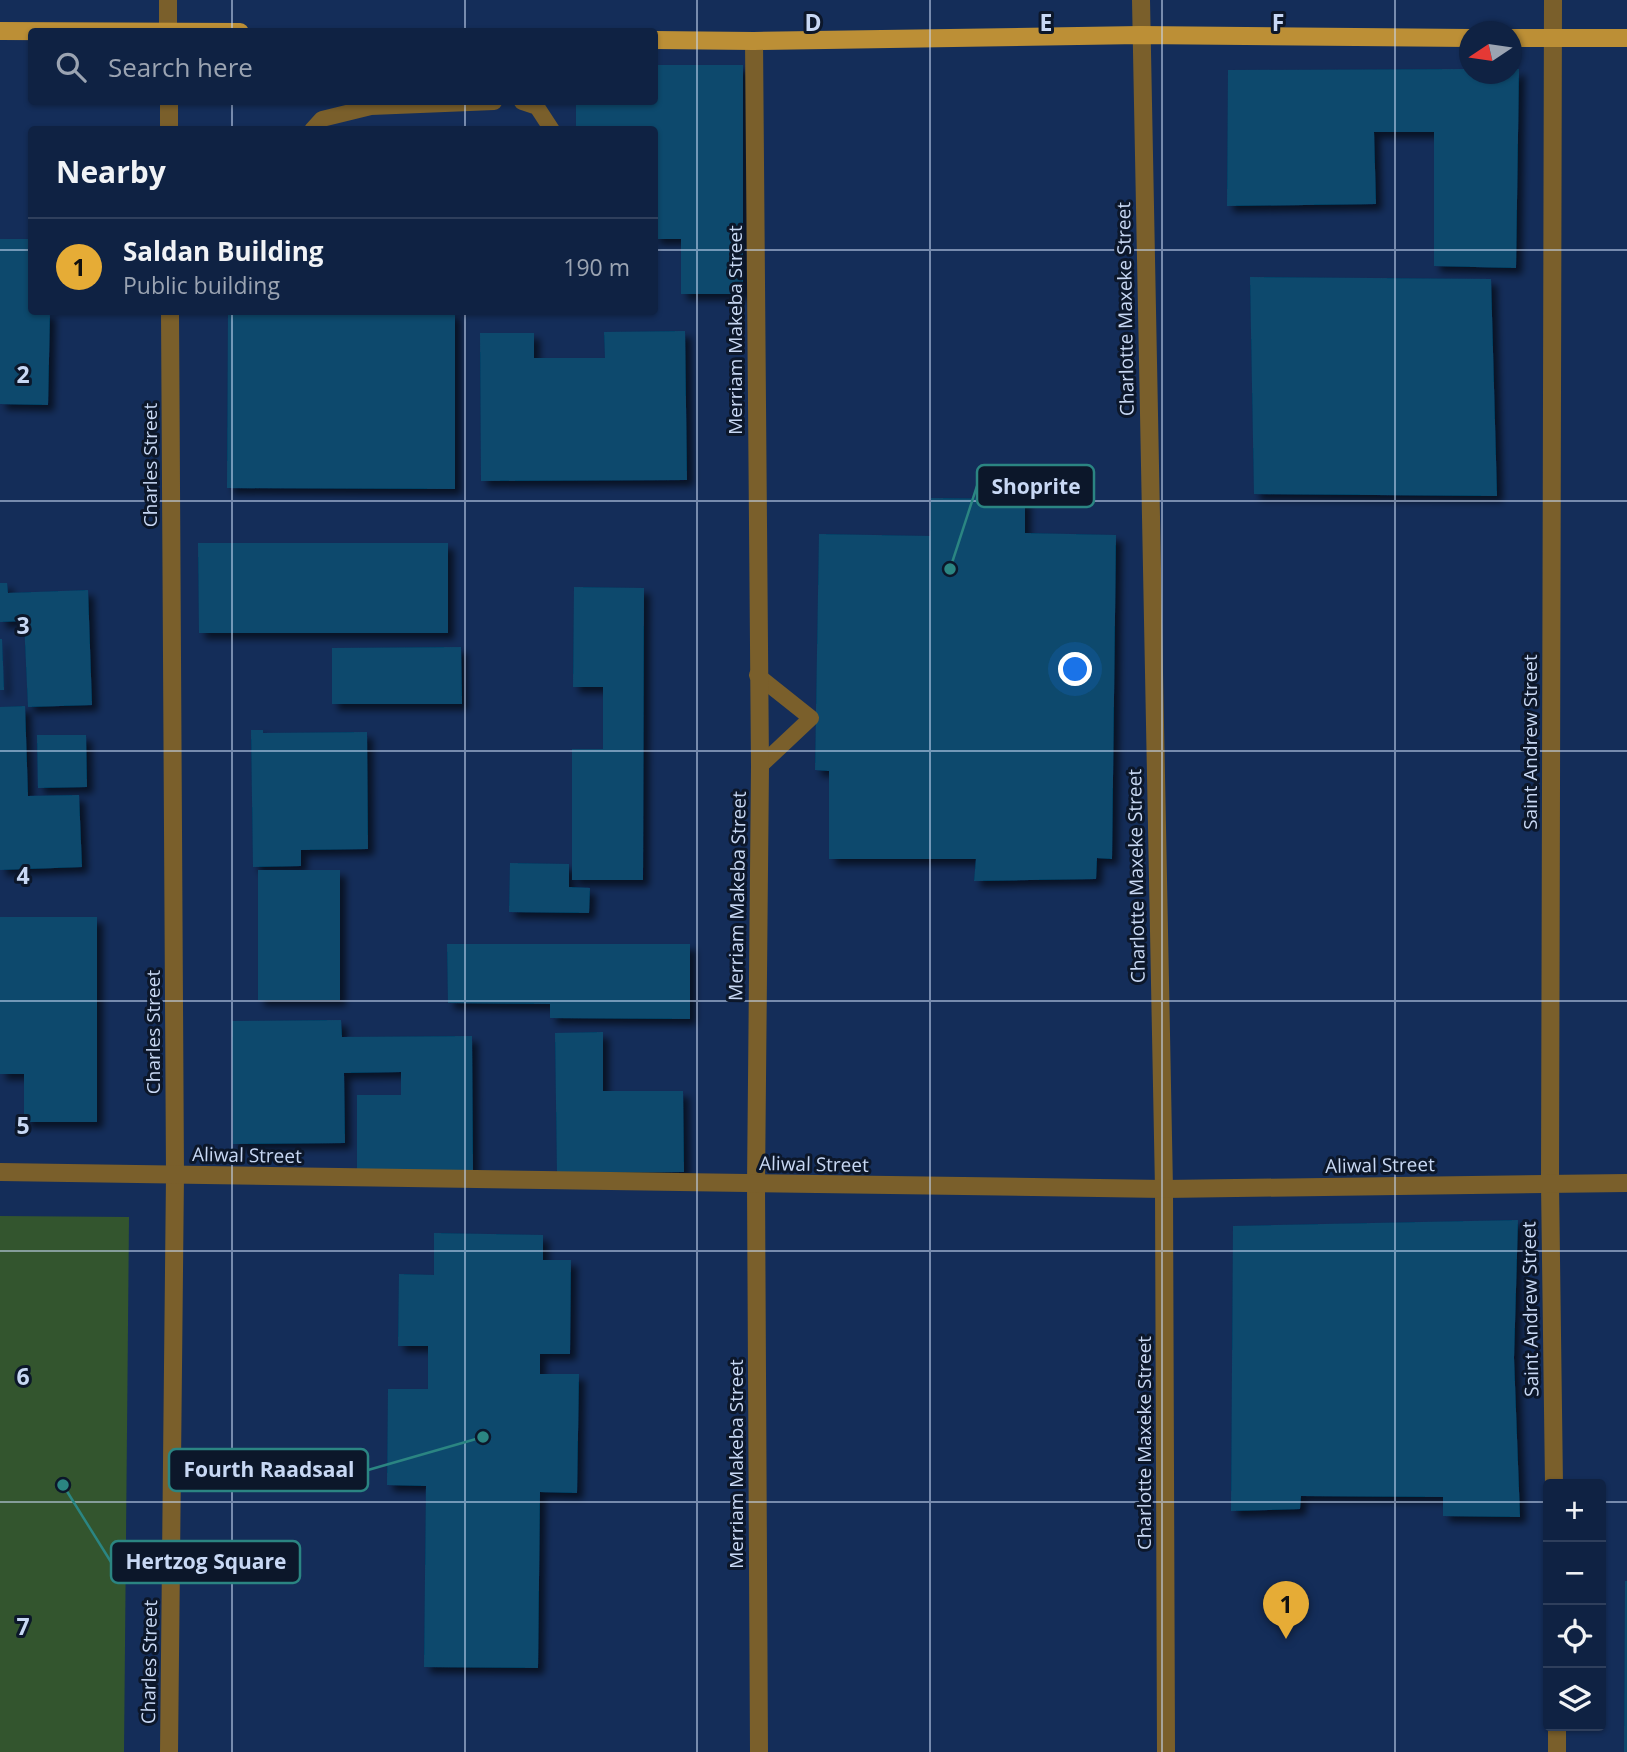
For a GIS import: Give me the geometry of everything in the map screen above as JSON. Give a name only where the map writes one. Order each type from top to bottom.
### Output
[{"type":"main road","points":[[0,30],[28,30]]},
{"type":"main road","points":[[658,40],[1140,35],[1459,38]]},
{"type":"main road","points":[[1522,38],[1627,38]]},
{"type":"street","points":[[169,0],[169,28]]},
{"type":"street","name":"Charlotte Maxeke Street","points":[[1141,0],[1164,1189],[1166,1752]]},
{"type":"street","name":"Saint Andrew Street","points":[[1553,0],[1550,1184],[1554,1479]]},
{"type":"street","name":"Merriam Makeba Street","points":[[754,41],[757,675],[760,766],[755,1184],[759,1752]]},
{"type":"street","points":[[169,105],[169,126]]},
{"type":"street","name":"Charles Street","points":[[169,1752],[175,1175],[170,315]]},
{"type":"street","name":"Aliwal Street","points":[[0,1172],[1164,1189],[1627,1183]]},
{"type":"street","points":[[1557,1731],[1557,1752]]},
{"type":"lane","points":[[316,126],[322,119],[371,107],[420,105]]},
{"type":"lane","points":[[531,105],[537,107],[549,126]]},
{"type":"lane","points":[[757,675],[811,718],[760,766]]},
{"type":"green space","points":[[0,1216],[129,1217],[124,1752],[0,1752]]},
{"type":"building","points":[[658,65],[743,65],[743,294],[681,294],[681,239],[658,239],[658,126],[576,126],[576,105],[658,105]]},
{"type":"building","points":[[1459,69],[1459,84],[1519,84],[1516,268],[1434,266],[1434,132],[1374,132],[1376,204],[1227,206],[1228,70]]},
{"type":"building","points":[[0,239],[28,239],[28,315],[50,315],[48,405],[0,404]]},
{"type":"building","points":[[1250,277],[1491,279],[1497,496],[1254,494]]},
{"type":"building","points":[[228,315],[455,315],[455,489],[227,488]]},
{"type":"building","points":[[685,331],[687,480],[481,481],[480,333],[534,333],[534,358],[605,358],[604,332]]},
{"type":"building","points":[[931,498],[1025,499],[1025,533],[1116,535],[1112,859],[1097,858],[1096,879],[974,881],[976,859],[829,859],[829,771],[815,770],[819,534],[930,536]]},
{"type":"building","points":[[198,543],[448,543],[448,633],[199,633]]},
{"type":"building","points":[[0,583],[7,583],[8,593],[88,590],[92,705],[28,707],[24,621],[0,622]]},
{"type":"building","points":[[574,587],[644,588],[643,880],[572,880],[572,749],[603,749],[603,687],[573,687]]},
{"type":"building","points":[[2,639],[4,690],[0,690]]},
{"type":"building","points":[[461,647],[462,704],[332,704],[332,648]]},
{"type":"building","points":[[25,706],[28,796],[79,795],[82,867],[0,870],[0,707]]},
{"type":"building","points":[[251,730],[263,730],[263,733],[367,732],[368,849],[301,850],[301,866],[253,867]]},
{"type":"building","points":[[37,735],[86,735],[87,787],[38,788]]},
{"type":"building","points":[[510,863],[569,864],[569,887],[590,888],[589,913],[509,912]]},
{"type":"building","points":[[258,870],[340,870],[340,1000],[258,1000]]},
{"type":"building","points":[[0,917],[97,917],[97,1122],[24,1122],[24,1074],[0,1074]]},
{"type":"building","points":[[447,944],[690,944],[690,1019],[550,1018],[550,1004],[448,1003]]},
{"type":"building","points":[[341,1020],[342,1037],[472,1036],[473,1171],[357,1171],[357,1095],[401,1095],[401,1072],[344,1073],[345,1143],[233,1144],[232,1021]]},
{"type":"building","points":[[603,1032],[603,1091],[683,1091],[684,1172],[557,1173],[555,1033]]},
{"type":"building","points":[[1518,1220],[1514,1358],[1520,1517],[1443,1516],[1443,1497],[1301,1496],[1300,1509],[1231,1511],[1233,1226]]},
{"type":"building","points":[[434,1233],[543,1235],[543,1260],[571,1260],[570,1354],[540,1354],[540,1374],[579,1374],[577,1493],[540,1492],[538,1668],[424,1667],[426,1486],[387,1485],[388,1389],[428,1389],[428,1346],[398,1346],[399,1274],[434,1275]]},
{"type":"building","points":[[1627,1581],[1627,1752],[1624,1752]]},
{"type":"place","name":"Shoprite","points":[[950,569]]},
{"type":"place","name":"Fourth Raadsaal","points":[[483,1437]]},
{"type":"place","name":"Hertzog Square","points":[[63,1485]]},
{"type":"place","name":"Saldan Building","points":[[1286,1639]]}]
